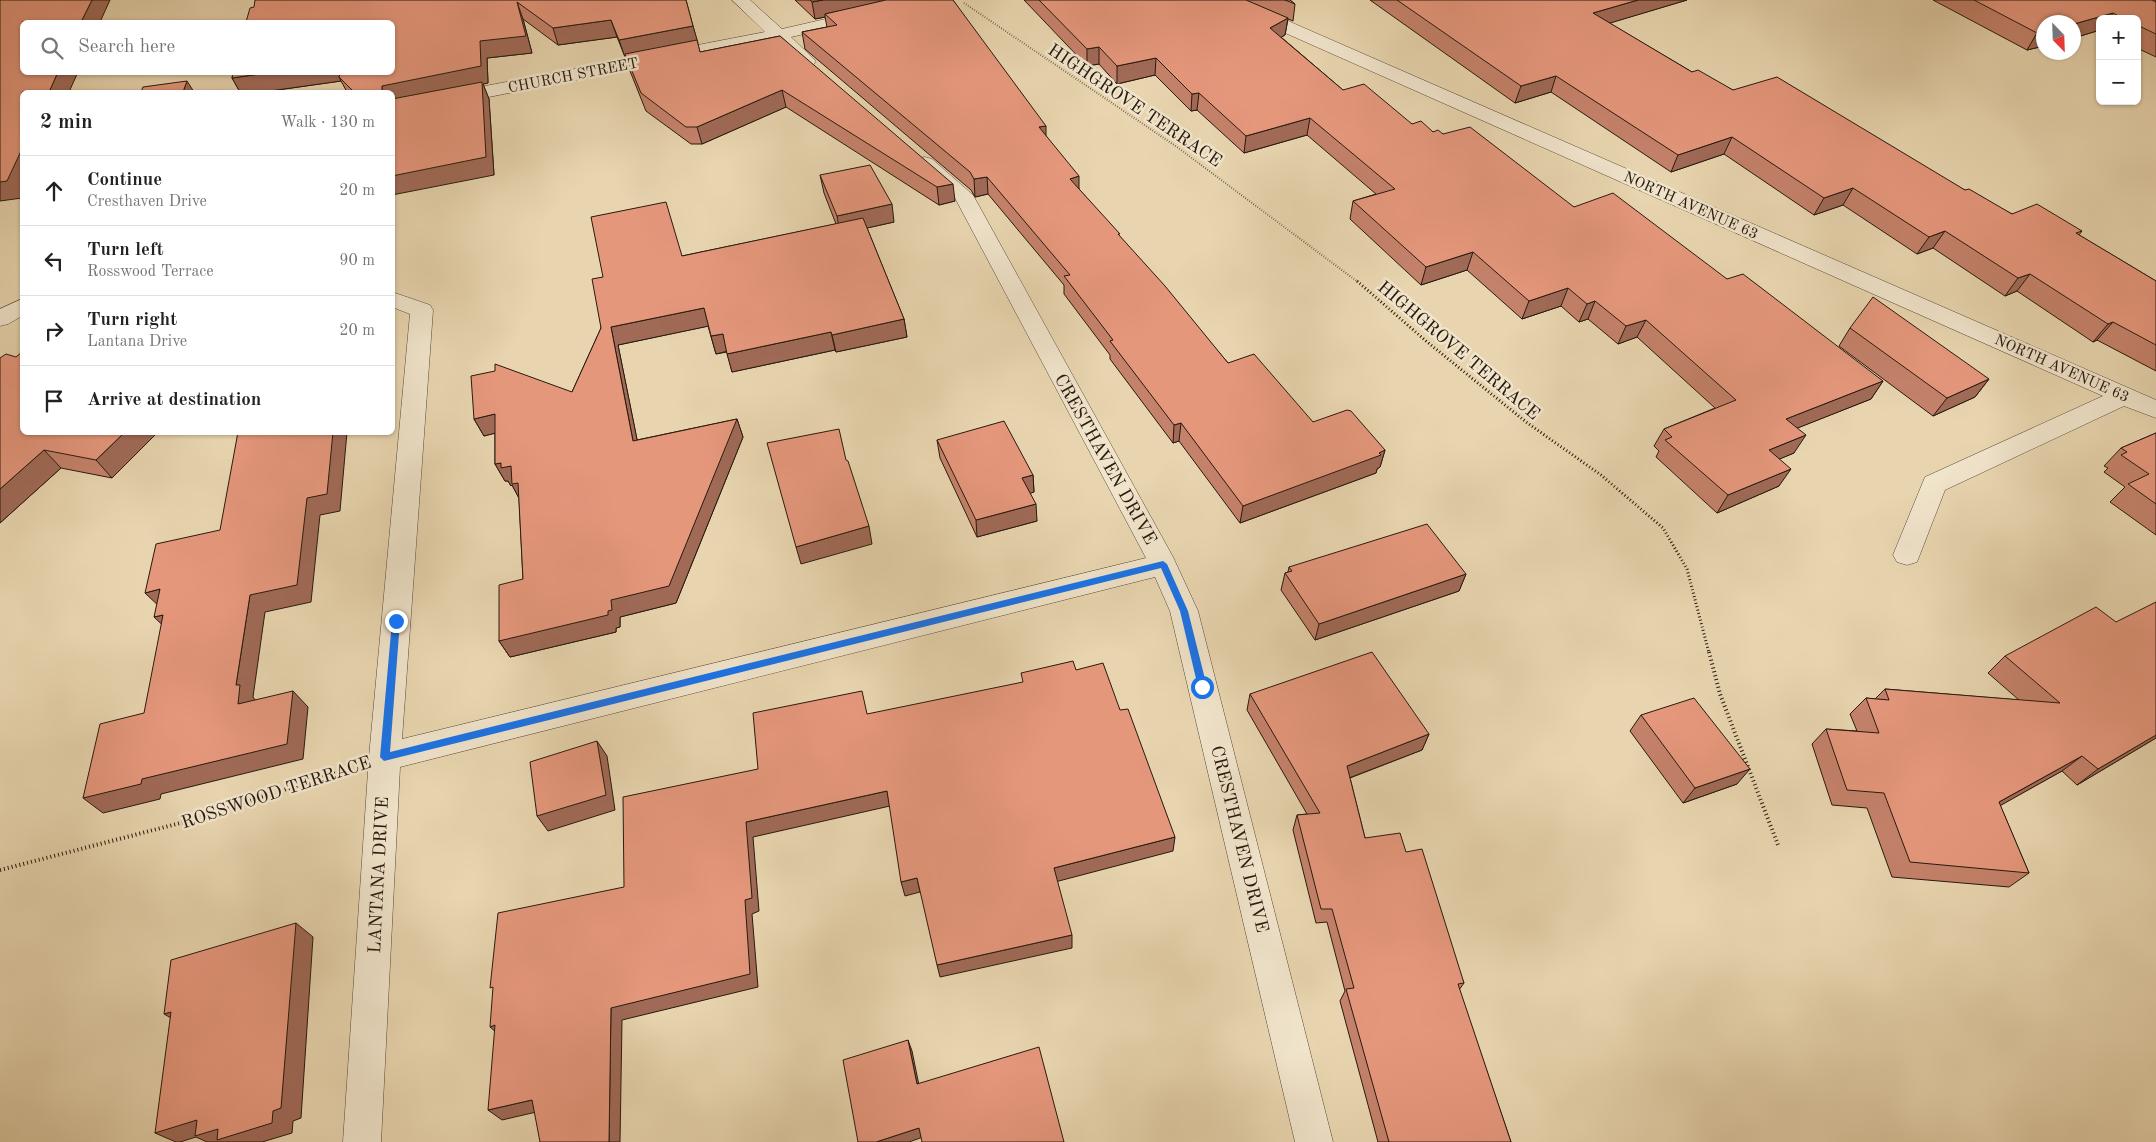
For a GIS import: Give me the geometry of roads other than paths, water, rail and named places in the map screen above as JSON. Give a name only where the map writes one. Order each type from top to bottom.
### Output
[{"type":"street","points":[[740,0],[776,35],[828,80]]},
{"type":"street","name":"CHURCH STREET","points":[[395,109],[776,35],[930,0]]},
{"type":"street","name":"NORTH AVENUE 63","points":[[1226,0],[2156,410]]},
{"type":"street","name":"CRESTHAVEN DRIVE","points":[[910,150],[963,195],[1163,564],[1184,611],[1314,1142]]},
{"type":"street","name":"LANTANA DRIVE","points":[[362,1142],[384,757],[422,310],[395,300]]},
{"type":"street","points":[[0,319],[20,307]]},
{"type":"street","points":[[1908,555],[1934,484],[2124,396]]},
{"type":"street","name":"ROSSWOOD TERRACE","points":[[384,757],[1163,564]]}]
